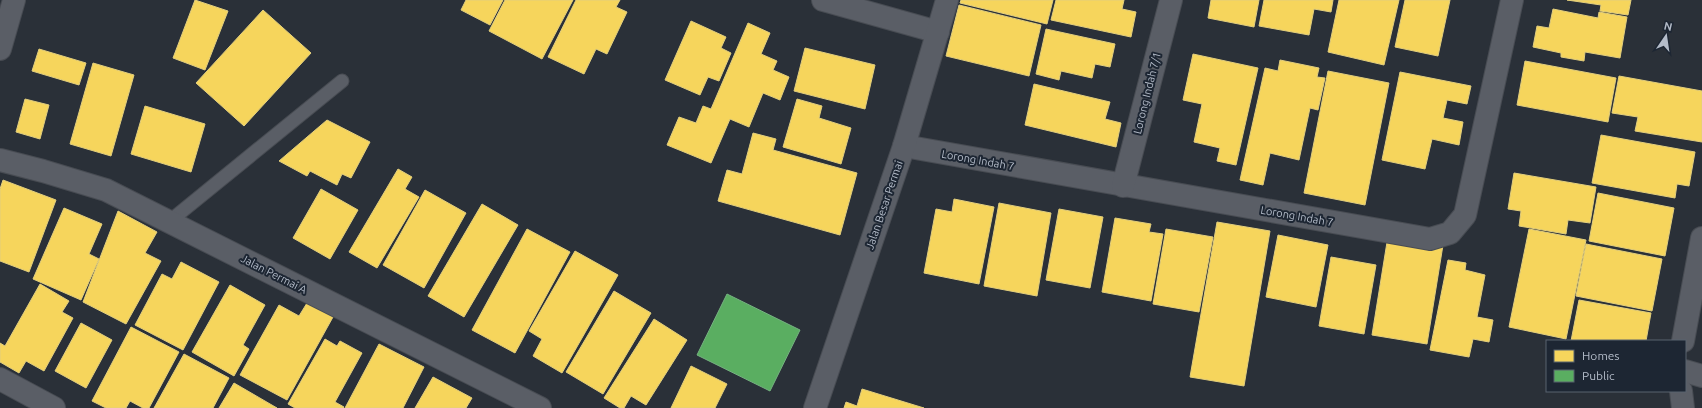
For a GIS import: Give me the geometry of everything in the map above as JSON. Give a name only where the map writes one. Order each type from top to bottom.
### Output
[{"type":"street","points":[[0,49],[14,0]]},
{"type":"street","points":[[823,0],[938,32]]},
{"type":"street","name":"Jalan Besar Permai","points":[[815,408],[904,146],[947,0]]},
{"type":"street","name":"Lorong Indah 7/1","points":[[1123,186],[1171,0]]},
{"type":"street","name":"Lorong Indah 7","points":[[904,146],[1123,186],[1430,239],[1450,233],[1465,215],[1512,0]]},
{"type":"street","name":"Jalan Permai A","points":[[0,160],[106,190],[540,408]]},
{"type":"street","points":[[1683,340],[1702,238]]},
{"type":"street","points":[[1686,371],[1702,376]]},
{"type":"street","points":[[0,379],[54,408]]},
{"type":"street","points":[[1681,392],[1683,408]]},
{"type":"lane","points":[[170,221],[342,81]]},
{"type":"building: Homes","points":[[195,0],[228,11],[205,70],[173,58]]},
{"type":"building: Homes","points":[[466,0],[503,0],[490,25],[461,10]]},
{"type":"building: Homes","points":[[505,0],[573,0],[542,59],[489,31]]},
{"type":"building: Homes","points":[[576,0],[620,0],[616,7],[627,12],[607,54],[596,49],[584,74],[548,57]]},
{"type":"building: Homes","points":[[961,0],[1053,0],[1047,24],[960,3]]},
{"type":"building: Homes","points":[[1056,0],[1124,0],[1122,9],[1136,12],[1131,37],[1051,20]]},
{"type":"building: Homes","points":[[1211,0],[1259,0],[1254,27],[1208,18]]},
{"type":"building: Homes","points":[[1264,0],[1333,0],[1331,12],[1314,9],[1309,35],[1259,26]]},
{"type":"building: Homes","points":[[1339,0],[1399,0],[1384,65],[1328,52]]},
{"type":"building: Homes","points":[[1405,0],[1450,0],[1438,56],[1395,47]]},
{"type":"building: Homes","points":[[1567,0],[1631,0],[1628,15],[1600,11],[1601,5]]},
{"type":"building: Homes","points":[[959,5],[1041,25],[1029,76],[946,56]]},
{"type":"building: Homes","points":[[1553,9],[1598,18],[1599,12],[1627,17],[1620,58],[1585,52],[1584,61],[1561,57],[1561,53],[1533,47],[1537,26],[1549,28]]},
{"type":"building: Homes","points":[[263,10],[311,53],[244,126],[196,83]]},
{"type":"building: Homes","points":[[691,21],[726,37],[721,48],[731,53],[719,81],[708,77],[700,95],[665,80]]},
{"type":"building: Homes","points":[[748,23],[770,33],[761,54],[777,61],[773,70],[789,77],[780,100],[763,93],[749,127],[730,119],[711,163],[667,145],[679,117],[696,123],[703,106],[711,109]]},
{"type":"building: Homes","points":[[1046,29],[1115,44],[1110,67],[1095,64],[1092,78],[1061,71],[1059,80],[1036,74]]},
{"type":"building: Homes","points":[[805,48],[875,65],[865,109],[794,91]]},
{"type":"building: Homes","points":[[39,49],[86,63],[79,85],[32,71]]},
{"type":"building: Homes","points":[[1193,54],[1258,68],[1236,165],[1217,161],[1220,148],[1194,142],[1202,104],[1183,100]]},
{"type":"building: Homes","points":[[1280,60],[1319,68],[1317,77],[1325,78],[1318,110],[1310,108],[1299,160],[1270,153],[1263,185],[1240,180],[1265,68],[1278,71]]},
{"type":"building: Homes","points":[[1525,61],[1616,78],[1608,122],[1517,105]]},
{"type":"building: Homes","points":[[93,63],[134,75],[111,156],[70,144]]},
{"type":"building: Homes","points":[[1328,71],[1389,83],[1365,205],[1304,193]]},
{"type":"building: Homes","points":[[1400,72],[1471,86],[1467,104],[1447,100],[1443,118],[1463,122],[1459,145],[1432,139],[1425,169],[1382,160]]},
{"type":"building: Homes","points":[[1619,76],[1702,91],[1702,142],[1635,131],[1638,117],[1612,113]]},
{"type":"building: Homes","points":[[1034,84],[1110,102],[1105,119],[1121,123],[1116,147],[1025,125]]},
{"type":"building: Homes","points":[[25,99],[49,105],[40,139],[16,132]]},
{"type":"building: Homes","points":[[797,99],[822,106],[819,118],[851,128],[841,164],[783,147]]},
{"type":"building: Homes","points":[[145,106],[205,124],[191,172],[131,154]]},
{"type":"building: Homes","points":[[327,120],[370,142],[351,178],[342,174],[337,185],[310,171],[307,176],[279,161]]},
{"type":"building: Homes","points":[[753,133],[776,139],[773,150],[857,173],[840,235],[718,201],[727,170],[742,174]]},
{"type":"building: Homes","points":[[1601,135],[1695,152],[1689,186],[1677,184],[1675,198],[1592,183]]},
{"type":"building: Homes","points":[[398,169],[412,177],[405,189],[419,197],[377,268],[349,252]]},
{"type":"building: Homes","points":[[1514,173],[1596,187],[1590,223],[1568,220],[1566,234],[1519,226],[1521,211],[1508,209]]},
{"type":"building: Homes","points":[[3,180],[56,200],[29,272],[0,261],[0,189]]},
{"type":"building: Homes","points":[[321,189],[358,210],[330,259],[293,238]]},
{"type":"building: Homes","points":[[425,190],[466,213],[424,288],[383,265]]},
{"type":"building: Homes","points":[[1598,193],[1674,208],[1665,256],[1589,241]]},
{"type":"building: Homes","points":[[954,199],[994,207],[979,284],[924,273],[936,209],[952,212]]},
{"type":"building: Homes","points":[[999,203],[1051,213],[1037,296],[984,286]]},
{"type":"building: Homes","points":[[482,204],[518,225],[464,317],[428,296]]},
{"type":"building: Homes","points":[[64,208],[102,224],[89,254],[99,259],[81,300],[33,279]]},
{"type":"building: Homes","points":[[1059,209],[1103,217],[1090,288],[1046,280]]},
{"type":"building: Homes","points":[[118,211],[157,232],[145,253],[161,261],[126,324],[83,302]]},
{"type":"building: Homes","points":[[1115,218],[1151,224],[1149,232],[1163,234],[1151,301],[1102,292]]},
{"type":"building: Homes","points":[[1217,222],[1270,231],[1244,386],[1190,377]]},
{"type":"building: Homes","points":[[527,229],[570,252],[515,353],[472,330]]},
{"type":"building: Homes","points":[[1166,229],[1213,237],[1199,312],[1153,304]]},
{"type":"building: Homes","points":[[1529,229],[1586,240],[1566,339],[1509,327]]},
{"type":"building: Homes","points":[[1278,235],[1328,245],[1316,307],[1266,297]]},
{"type":"building: Homes","points":[[1388,236],[1443,245],[1427,344],[1372,335]]},
{"type":"building: Homes","points":[[1586,244],[1662,259],[1652,311],[1576,296]]},
{"type":"building: Homes","points":[[575,251],[618,275],[562,373],[533,356],[542,339],[529,331]]},
{"type":"building: Homes","points":[[1331,257],[1376,265],[1364,334],[1319,326]]},
{"type":"building: Homes","points":[[1448,260],[1466,263],[1465,270],[1485,275],[1477,317],[1493,320],[1489,342],[1473,339],[1469,357],[1430,350]]},
{"type":"building: Homes","points":[[181,262],[219,282],[183,350],[135,325],[162,274],[172,279]]},
{"type":"building: Homes","points":[[40,284],[69,301],[62,312],[73,318],[44,371],[26,361],[19,373],[0,362],[0,343],[5,346]]},
{"type":"building: Homes","points":[[230,285],[265,305],[243,345],[249,349],[234,376],[192,352]]},
{"type":"building: Homes","points":[[614,291],[651,313],[603,394],[566,372]]},
{"type":"building: Homes","points":[[1579,300],[1651,313],[1646,340],[1571,340]]},
{"type":"building: Homes","points":[[307,303],[333,317],[287,400],[240,375],[279,305],[299,316]]},
{"type":"building: Homes","points":[[654,319],[687,340],[646,405],[631,396],[624,408],[620,408],[604,398]]},
{"type":"building: Homes","points":[[81,323],[112,340],[86,388],[55,371]]},
{"type":"building: Homes","points":[[131,327],[179,352],[149,408],[143,408],[130,401],[126,408],[106,408],[92,401]]},
{"type":"building: Homes","points":[[325,339],[337,346],[340,341],[362,353],[335,402],[344,407],[295,408],[288,404]]},
{"type":"building: Homes","points":[[379,344],[424,367],[403,408],[345,408]]},
{"type":"building: Homes","points":[[184,354],[229,378],[213,408],[154,408]]},
{"type":"building: Homes","points":[[691,366],[727,384],[715,408],[671,408]]},
{"type":"building: Homes","points":[[433,377],[472,398],[466,408],[415,408]]},
{"type":"building: Homes","points":[[234,383],[277,408],[219,408]]},
{"type":"building: Homes","points":[[862,389],[924,408],[844,408],[846,402],[857,406]]},
{"type":"building: Public","points":[[727,294],[800,330],[770,391],[697,355]]}]
